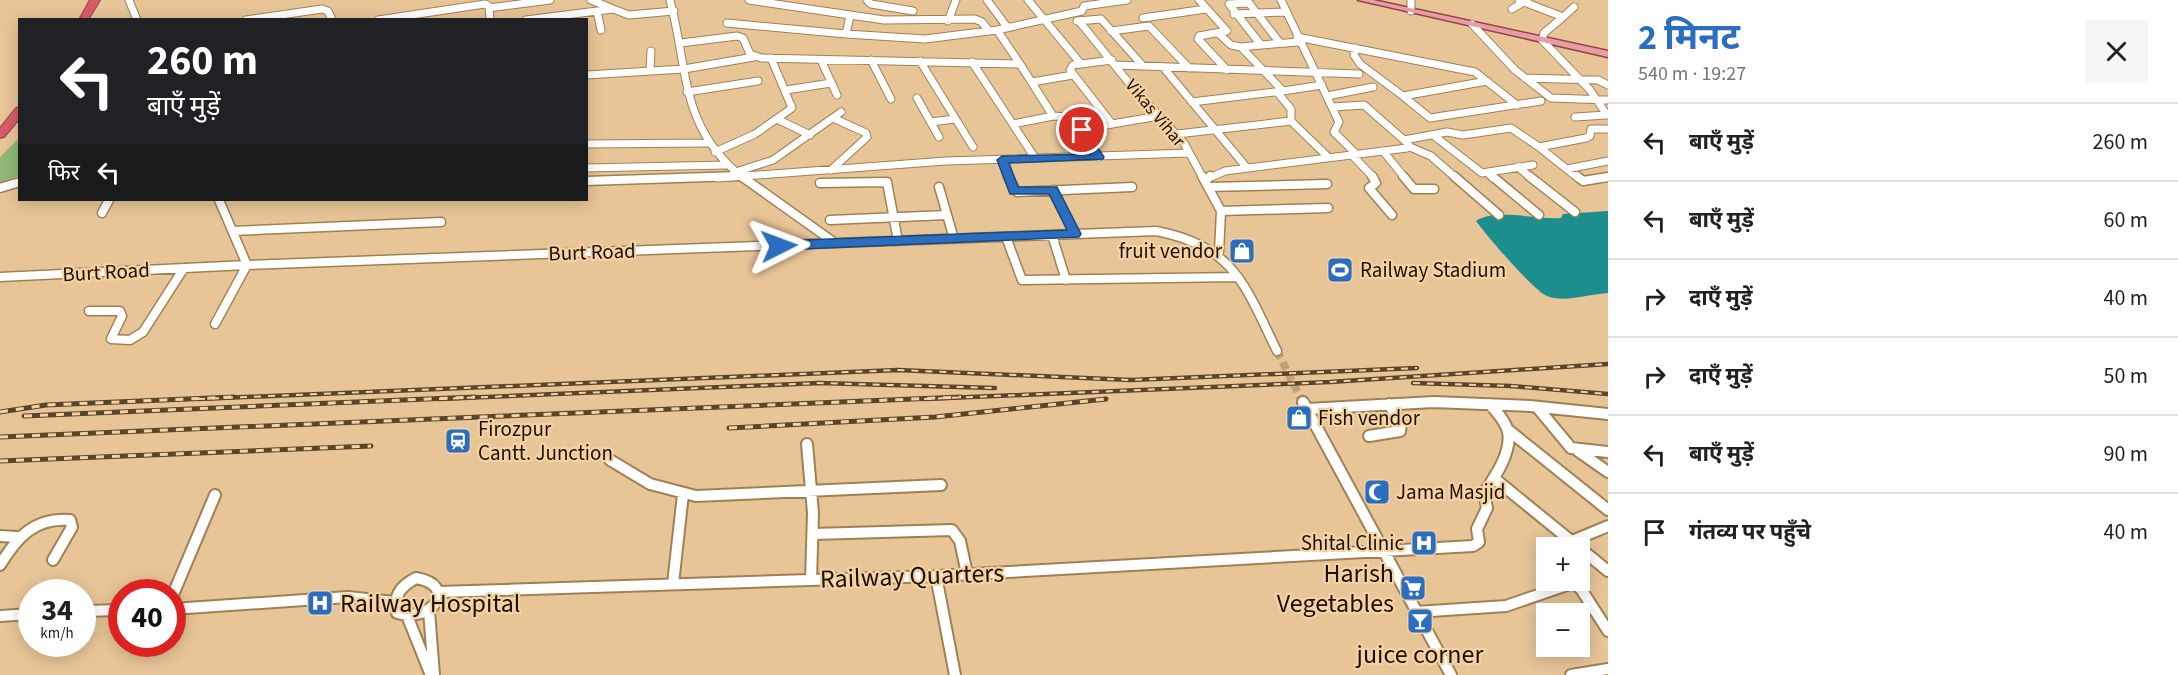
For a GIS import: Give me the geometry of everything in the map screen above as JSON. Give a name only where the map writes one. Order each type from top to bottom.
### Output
[{"type":"highway","points":[[84,18],[95,0]]},
{"type":"highway","points":[[93,18],[104,0]]},
{"type":"highway","points":[[0,135],[18,112]]},
{"type":"highway","points":[[0,146],[18,124]]},
{"type":"main road","points":[[1362,0],[1608,54]]},
{"type":"street","points":[[129,0],[136,18]]},
{"type":"street","points":[[489,8],[550,0]]},
{"type":"street","points":[[591,0],[629,15],[674,11]]},
{"type":"street","points":[[670,0],[681,43],[692,113],[708,143],[738,174],[835,243]]},
{"type":"street","points":[[749,0],[850,16],[908,22],[979,20],[993,31],[1020,64],[1053,116]]},
{"type":"street","points":[[814,11],[820,0]]},
{"type":"street","points":[[867,0],[871,4],[915,8],[908,22]]},
{"type":"street","points":[[948,21],[956,0]]},
{"type":"street","points":[[987,0],[1007,27]]},
{"type":"street","points":[[1029,0],[1081,64]]},
{"type":"street","points":[[1078,0],[1084,6]]},
{"type":"street","points":[[1084,6],[1127,0]]},
{"type":"street","points":[[1199,0],[1227,31],[1197,37],[1227,70]]},
{"type":"street","points":[[1281,0],[1298,40],[1339,122],[1334,132],[1376,179],[1376,183],[1369,188],[1392,215]]},
{"type":"street","points":[[1411,0],[1412,11]]},
{"type":"street","points":[[1512,9],[1523,1],[1563,17]]},
{"type":"street","points":[[1261,45],[1234,14],[1229,4],[1248,2],[1280,43]]},
{"type":"street","points":[[404,18],[429,16],[457,4],[485,4],[489,8],[490,18]]},
{"type":"street","points":[[727,23],[925,39],[993,31],[1068,15],[1082,11],[1084,6]]},
{"type":"street","points":[[1574,7],[1544,33],[1542,40],[1590,90],[1606,117],[1575,117]]},
{"type":"street","points":[[260,18],[322,9],[328,11],[331,18]]},
{"type":"street","points":[[542,18],[613,9]]},
{"type":"street","points":[[1143,18],[1206,9]]},
{"type":"street","points":[[597,11],[602,30]]},
{"type":"street","points":[[1234,14],[1286,12]]},
{"type":"street","points":[[1068,15],[1079,21],[1099,18],[1143,66]]},
{"type":"street","points":[[846,34],[850,16]]},
{"type":"street","name":"Vikas Vihar","points":[[1079,21],[1159,116],[1177,134],[1221,211]]},
{"type":"street","points":[[1472,24],[1494,50],[1551,98],[1608,100]]},
{"type":"street","points":[[1111,31],[1149,26],[1190,68]]},
{"type":"street","points":[[1219,34],[1231,45],[1241,47],[1298,40],[1445,64],[1478,73],[1517,105]]},
{"type":"street","points":[[681,43],[741,36],[754,57]]},
{"type":"street","points":[[1241,47],[1280,91],[1292,109],[1291,121]]},
{"type":"street","points":[[1355,48],[1354,55],[1360,64],[1430,118],[1542,101]]},
{"type":"street","points":[[650,70],[651,51]]},
{"type":"street","points":[[588,75],[684,69],[754,57],[1020,64]]},
{"type":"street","points":[[715,152],[755,134],[792,108],[771,58]]},
{"type":"street","points":[[821,60],[837,94]]},
{"type":"street","points":[[871,60],[891,99]]},
{"type":"street","points":[[920,61],[973,147]]},
{"type":"street","points":[[972,62],[1035,158]]},
{"type":"street","points":[[1112,124],[1073,75],[1070,68],[1081,64],[1114,62],[1143,66],[1264,72],[1359,74]]},
{"type":"street","points":[[1163,67],[1247,168]]},
{"type":"street","points":[[1032,82],[1073,75]]},
{"type":"street","points":[[1525,78],[1600,80],[1608,85]]},
{"type":"street","points":[[687,92],[758,81]]},
{"type":"street","points":[[1403,96],[1487,81]]},
{"type":"street","points":[[786,90],[831,83]]},
{"type":"street","points":[[1192,102],[1322,85]]},
{"type":"street","points":[[1327,96],[1373,87]]},
{"type":"street","points":[[917,98],[939,137]]},
{"type":"street","points":[[1332,107],[1364,105],[1407,144],[1431,156],[1499,215]]},
{"type":"street","points":[[738,174],[773,160],[841,112]]},
{"type":"street","points":[[1013,124],[1053,116],[1069,117],[1082,130],[1099,157]]},
{"type":"street","points":[[1082,130],[1159,116]]},
{"type":"street","points":[[831,170],[867,137],[866,133],[833,117]]},
{"type":"street","points":[[777,119],[810,135]]},
{"type":"street","points":[[931,122],[955,119]]},
{"type":"street","points":[[1177,134],[1291,121]]},
{"type":"street","points":[[1291,121],[1328,157]]},
{"type":"street","points":[[1207,184],[1216,174],[1247,168],[1383,151],[1450,132],[1463,135],[1511,128],[1585,182],[1608,177]]},
{"type":"street","points":[[1539,147],[1588,137],[1591,129],[1608,129]]},
{"type":"street","points":[[1433,135],[1477,170],[1488,173],[1539,215]]},
{"type":"street","points":[[588,144],[708,143]]},
{"type":"street","points":[[1383,151],[1414,189],[1434,189]]},
{"type":"street","points":[[588,182],[1035,158],[1189,153]]},
{"type":"street","points":[[1002,160],[1014,191],[1132,187]]},
{"type":"street","points":[[1567,169],[1608,161]]},
{"type":"street","points":[[588,168],[727,165]]},
{"type":"street","points":[[1488,173],[1533,165]]},
{"type":"street","points":[[1518,167],[1575,212]]},
{"type":"street","points":[[820,183],[887,182],[898,241]]},
{"type":"street","points":[[0,188],[18,183]]},
{"type":"street","points":[[1207,184],[1327,184]]},
{"type":"street","points":[[939,187],[954,239]]},
{"type":"street","points":[[1053,190],[1075,234]]},
{"type":"street","points":[[102,213],[108,201]]},
{"type":"street","points":[[215,324],[247,265],[219,201]]},
{"type":"street","points":[[1276,351],[1238,277],[1219,252],[1221,211],[1328,208]]},
{"type":"street","points":[[830,220],[947,214]]},
{"type":"street","points":[[233,231],[441,222]]},
{"type":"street","name":"Burt Road","points":[[0,277],[247,265],[1156,231],[1183,236],[1219,252]]},
{"type":"street","points":[[1052,235],[1066,280]]},
{"type":"street","points":[[1006,237],[1022,280],[1238,277]]},
{"type":"street","points":[[89,311],[120,311],[122,316],[111,339],[136,338],[143,332],[184,268]]},
{"type":"street","points":[[1369,436],[1400,431],[1401,423],[1389,404]]},
{"type":"street","points":[[1490,404],[1507,429],[1608,510]]},
{"type":"street","points":[[1451,675],[1305,406],[1490,404],[1608,414]]},
{"type":"street","points":[[1537,407],[1567,444],[1608,472]]},
{"type":"street","points":[[1507,429],[1508,436],[1495,479],[1567,537]]},
{"type":"street","points":[[807,444],[812,491],[811,580]]},
{"type":"street","points":[[1577,450],[1608,452]]},
{"type":"street","points":[[610,459],[642,481],[664,491],[683,494],[727,496],[941,485]]},
{"type":"street","name":"Railway Quarters","points":[[439,592],[936,576],[1477,545],[1477,529],[1487,508],[1484,493],[1495,479]]},
{"type":"street","points":[[673,584],[683,494]]},
{"type":"street","points":[[180,579],[215,495]]},
{"type":"street","points":[[0,565],[17,537],[48,519],[70,519],[72,527],[53,560]]},
{"type":"street","points":[[1582,537],[1608,526]]},
{"type":"street","points":[[813,534],[944,528],[952,530],[960,542],[967,574]]},
{"type":"street","points":[[0,536],[17,537]]},
{"type":"street","points":[[1590,556],[1608,570]]},
{"type":"street","points":[[936,576],[955,675]]},
{"type":"street","points":[[416,578],[428,578],[436,583],[439,592],[437,601],[420,617],[408,618],[398,613],[394,602],[398,592],[416,578]]},
{"type":"street","points":[[1416,612],[1506,606],[1567,583],[1578,585],[1608,631]]},
{"type":"street","points":[[186,608],[348,597],[376,598],[394,602]]},
{"type":"street","points":[[429,611],[432,675]]},
{"type":"street","points":[[0,616],[18,615]]},
{"type":"street","points":[[408,618],[432,675]]},
{"type":"street","points":[[1571,675],[1608,669]]},
{"type":"green space","points":[[18,139],[18,176],[0,183],[0,157]]},
{"type":"water","points":[[1608,211],[1608,293],[1561,299],[1547,296],[1531,283],[1476,221],[1494,215],[1561,218],[1563,214]]},
{"type":"tunnel","points":[[1277,351],[1301,399]]},
{"type":"tunnel","points":[[1301,397],[1303,402]]},
{"type":"railway","points":[[924,399],[1330,382],[1608,364]]},
{"type":"railway","points":[[198,399],[898,370],[1131,380],[1417,368]]},
{"type":"railway","points":[[439,399],[819,383],[995,388]]},
{"type":"railway","points":[[1413,383],[1511,386],[1608,394]]},
{"type":"railway","points":[[0,412],[46,405],[234,397]]},
{"type":"railway","points":[[24,416],[475,397]]},
{"type":"railway","points":[[0,437],[961,397]]},
{"type":"railway","points":[[729,428],[935,417],[1106,399]]},
{"type":"railway","points":[[0,461],[371,446]]},
{"type":"place","name":"fruit vendor","points":[[1242,251]]},
{"type":"place","name":"Railway Stadium","points":[[1340,270]]},
{"type":"place","name":"Fish vendor","points":[[1299,418]]},
{"type":"place","name":"Firozpur Cantt. Junction","points":[[458,441]]},
{"type":"place","name":"Jama Masjid","points":[[1377,492]]},
{"type":"place","name":"Shital Clinic","points":[[1424,543]]},
{"type":"place","name":"Harish Vegetables","points":[[1413,588]]},
{"type":"place","name":"Railway Hospital","points":[[320,603]]},
{"type":"place","name":"juice corner","points":[[1420,621]]},
{"type":"route","points":[[779,246],[1075,234],[1053,190],[1014,191],[1002,160],[1099,157],[1082,130]]}]
